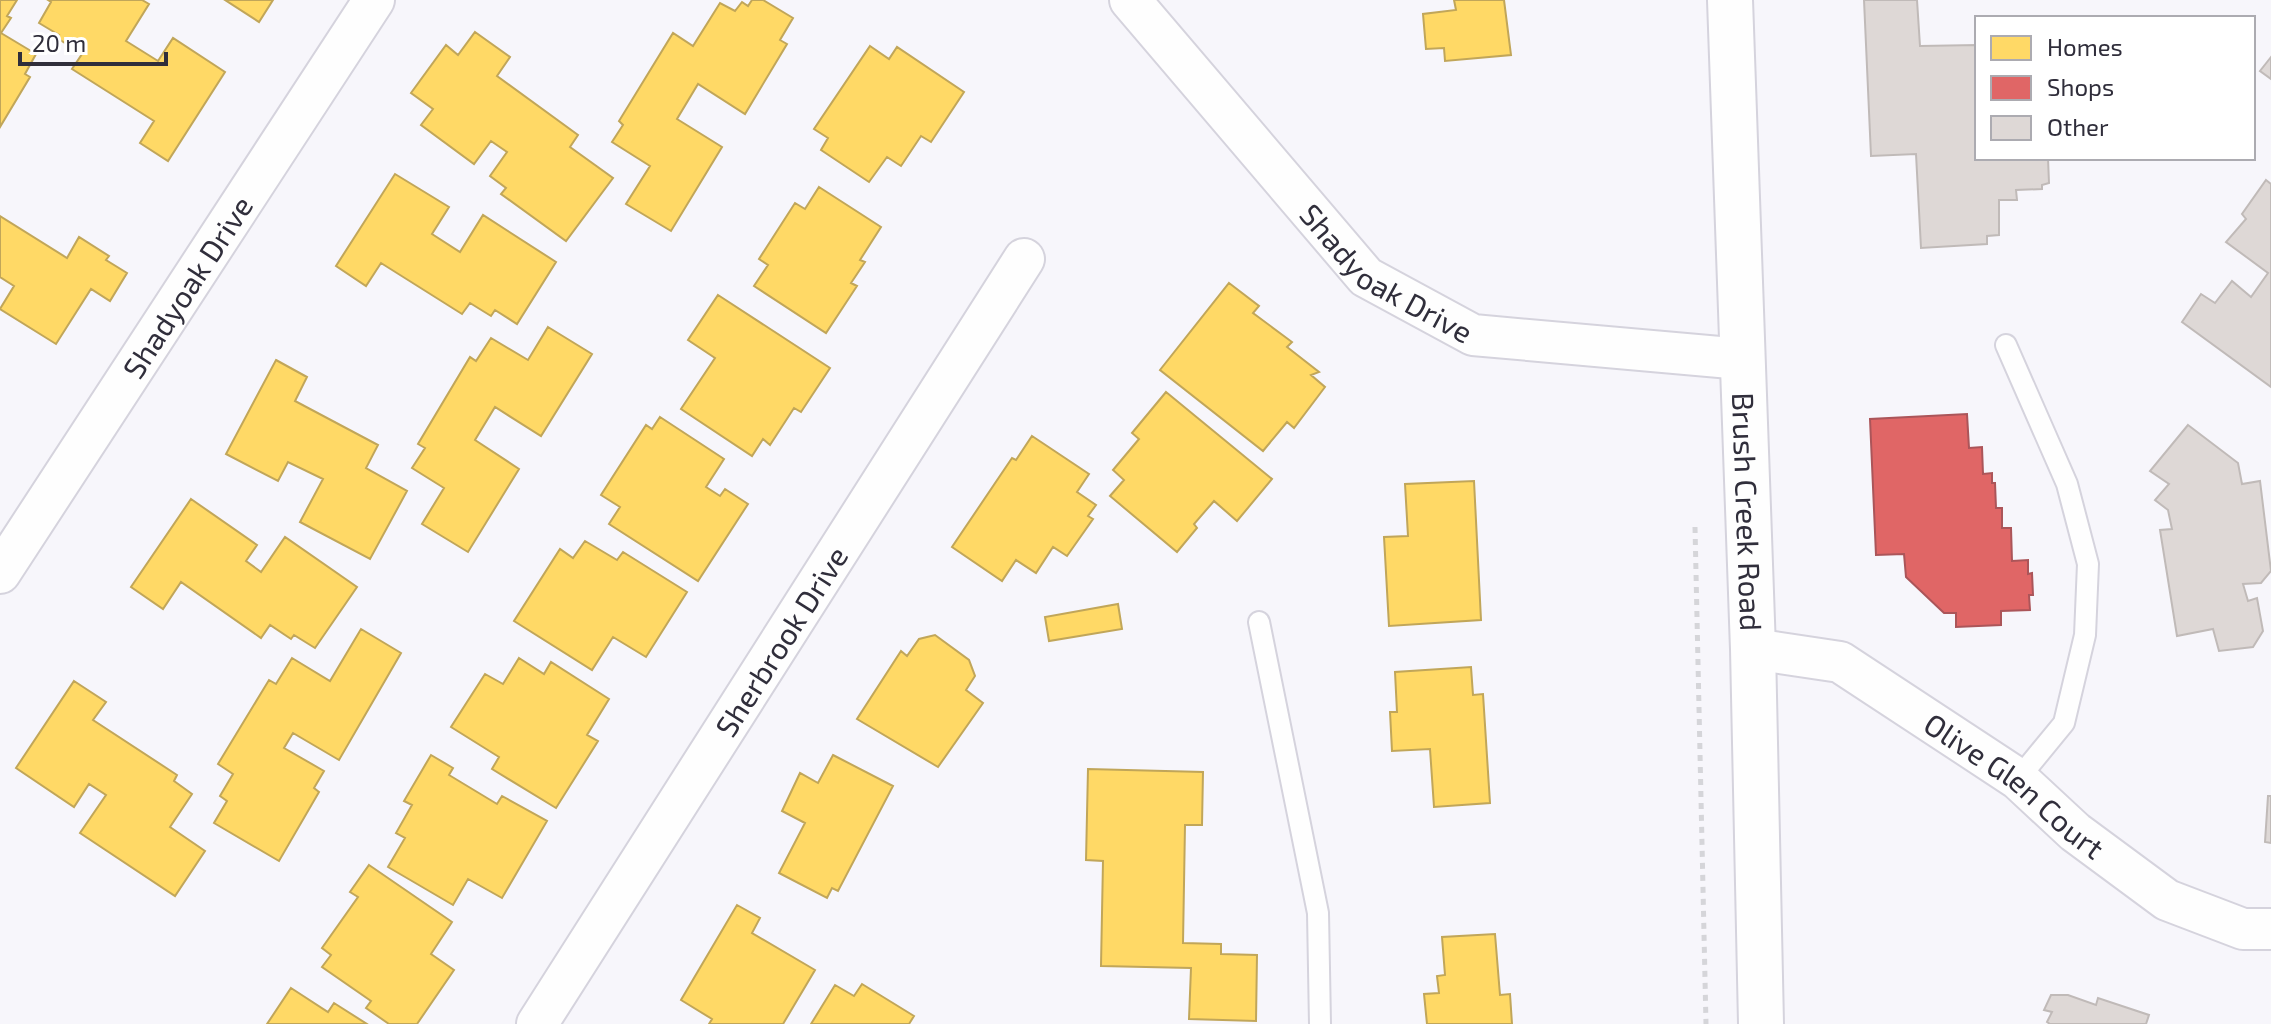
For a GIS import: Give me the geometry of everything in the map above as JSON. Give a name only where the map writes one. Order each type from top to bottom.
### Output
[{"type":"street","name":"Shadyoak Drive","points":[[0,573],[374,0]]},
{"type":"street","name":"Shadyoak Drive","points":[[1130,0],[1366,277],[1473,335],[1742,359]]},
{"type":"street","name":"Brush Creek Road","points":[[1730,0],[1753,649],[1761,1024]]},
{"type":"street","name":"Sherbrook Drive","points":[[537,1024],[1024,259]]},
{"type":"street","name":"Olive Glen Court","points":[[1753,649],[1840,662],[2018,779],[2075,832],[2167,900],[2243,929],[2271,929]]},
{"type":"lane","points":[[2006,345],[2067,484],[2088,564],[2085,635],[2064,723],[2018,779]]},
{"type":"lane","points":[[1259,622],[1318,913],[1320,1024]]},
{"type":"path","points":[[1695,527],[1706,1024]]},
{"type":"building: Homes","points":[[0,0],[17,0],[7,16],[11,18],[1,33],[36,54],[25,74],[30,77],[0,127]]},
{"type":"building: Homes","points":[[48,0],[142,0],[149,4],[126,41],[158,61],[173,38],[225,72],[168,161],[140,143],[154,121],[72,69],[82,54],[39,23],[51,2]]},
{"type":"building: Homes","points":[[225,0],[273,0],[259,22]]},
{"type":"building: Homes","points":[[752,0],[763,0],[793,18],[780,40],[787,44],[745,114],[698,84],[677,119],[722,147],[671,231],[626,204],[650,166],[612,142],[623,125],[619,121],[673,33],[693,46],[720,3],[735,11],[742,2],[748,6]]},
{"type":"building: Homes","points":[[1454,0],[1504,0],[1511,55],[1445,61],[1444,48],[1426,49],[1423,14],[1456,10]]},
{"type":"building: Homes","points":[[475,32],[510,57],[497,76],[578,135],[570,147],[613,178],[566,241],[501,194],[506,188],[490,176],[507,152],[491,141],[474,164],[421,125],[433,109],[411,93],[446,45],[458,55]]},
{"type":"building: Homes","points":[[870,46],[889,59],[897,47],[964,92],[931,142],[921,136],[901,166],[887,157],[869,182],[821,150],[828,138],[814,129]]},
{"type":"building: Homes","points":[[395,174],[449,207],[432,234],[460,252],[483,215],[556,262],[517,324],[495,310],[491,316],[470,303],[462,314],[381,263],[366,286],[336,266]]},
{"type":"building: Homes","points":[[819,187],[881,227],[860,260],[865,262],[851,283],[857,286],[826,333],[754,286],[768,265],[759,259],[795,203],[805,209]]},
{"type":"building: Homes","points":[[0,216],[67,258],[79,237],[109,256],[106,260],[127,273],[110,301],[91,289],[56,344],[0,309],[14,286],[0,277]]},
{"type":"building: Homes","points":[[1229,283],[1259,306],[1253,313],[1292,342],[1287,347],[1319,372],[1311,375],[1325,387],[1294,428],[1287,422],[1263,451],[1160,370]]},
{"type":"building: Homes","points":[[718,295],[830,368],[801,412],[794,408],[770,445],[763,439],[752,456],[681,409],[715,358],[688,340]]},
{"type":"building: Homes","points":[[548,327],[592,354],[541,436],[495,407],[475,440],[519,469],[468,552],[422,524],[444,488],[412,468],[425,448],[418,444],[470,357],[476,361],[491,338],[528,360]]},
{"type":"building: Homes","points":[[276,360],[307,377],[295,401],[378,445],[366,468],[407,491],[370,559],[300,522],[323,479],[288,462],[278,481],[226,454]]},
{"type":"building: Homes","points":[[1166,392],[1272,479],[1237,521],[1214,501],[1194,524],[1197,528],[1177,552],[1110,496],[1124,480],[1113,470],[1139,439],[1132,433]]},
{"type":"building: Homes","points":[[660,417],[724,459],[706,487],[720,496],[725,489],[748,504],[698,581],[609,524],[620,507],[601,495],[646,425],[652,429]]},
{"type":"building: Homes","points":[[1032,436],[1089,474],[1077,492],[1096,505],[1088,516],[1093,519],[1067,556],[1053,547],[1036,573],[1016,560],[1002,581],[952,547],[1012,458],[1016,460]]},
{"type":"building: Homes","points":[[1474,481],[1481,620],[1389,626],[1384,537],[1408,536],[1405,484]]},
{"type":"building: Homes","points":[[191,499],[257,545],[246,561],[261,572],[285,537],[357,587],[315,648],[294,635],[291,639],[270,625],[261,638],[181,582],[163,609],[131,587]]},
{"type":"building: Homes","points":[[585,541],[617,560],[623,552],[687,592],[646,657],[613,637],[592,670],[514,621],[560,549],[573,558]]},
{"type":"building: Homes","points":[[1118,604],[1122,629],[1049,641],[1045,617]]},
{"type":"building: Homes","points":[[361,629],[401,653],[339,760],[293,733],[284,748],[324,771],[314,788],[319,792],[279,861],[214,823],[227,801],[220,796],[233,774],[218,764],[269,680],[276,684],[292,658],[330,681]]},
{"type":"building: Homes","points":[[935,635],[969,660],[975,676],[966,690],[983,703],[938,767],[857,719],[901,651],[907,656],[919,639]]},
{"type":"building: Homes","points":[[519,658],[544,674],[551,662],[609,699],[587,735],[598,741],[556,808],[492,769],[499,757],[451,727],[485,674],[503,684]]},
{"type":"building: Homes","points":[[1471,667],[1473,695],[1483,694],[1490,803],[1434,807],[1430,749],[1392,751],[1390,712],[1397,712],[1395,672]]},
{"type":"building: Homes","points":[[74,681],[106,702],[93,720],[177,775],[174,781],[192,794],[170,827],[205,851],[175,896],[80,833],[106,795],[89,784],[74,807],[16,768]]},
{"type":"building: Homes","points":[[431,755],[453,768],[449,775],[497,804],[502,796],[547,821],[502,898],[468,879],[453,905],[388,867],[405,838],[396,833],[412,805],[404,801]]},
{"type":"building: Homes","points":[[833,755],[893,786],[838,891],[832,888],[827,898],[779,873],[805,823],[782,811],[800,773],[818,783]]},
{"type":"building: Homes","points":[[1088,769],[1203,772],[1202,825],[1185,825],[1183,943],[1221,944],[1221,954],[1257,955],[1256,1021],[1189,1019],[1191,968],[1101,966],[1103,861],[1086,860]]},
{"type":"building: Homes","points":[[369,865],[452,922],[431,954],[454,970],[417,1024],[389,1024],[366,1008],[371,1001],[322,967],[331,955],[322,948],[358,897],[350,892]]},
{"type":"building: Homes","points":[[737,905],[760,918],[752,933],[815,970],[783,1024],[709,1024],[712,1019],[681,1000]]},
{"type":"building: Homes","points":[[1495,934],[1500,995],[1510,994],[1512,1024],[1427,1024],[1424,994],[1439,993],[1437,976],[1445,975],[1442,937]]},
{"type":"building: Homes","points":[[862,984],[914,1016],[909,1024],[811,1024],[835,985],[854,996]]},
{"type":"building: Homes","points":[[291,988],[328,1012],[334,1003],[367,1024],[267,1024]]},
{"type":"building: Shops","points":[[1967,414],[1969,448],[1982,447],[1983,474],[1992,473],[1996,508],[2002,508],[2002,528],[2011,528],[2012,561],[2028,560],[2028,574],[2032,573],[2030,610],[2001,611],[2001,625],[1956,627],[1956,613],[1944,613],[1906,577],[1904,554],[1876,555],[1870,419]]},
{"type":"building: Other","points":[[1864,0],[1917,0],[1920,46],[1975,45],[1975,160],[2048,160],[2049,183],[2042,185],[2042,189],[2016,190],[2017,200],[1999,200],[1999,235],[1987,236],[1987,244],[1921,248],[1916,154],[1871,156]]},
{"type":"building: Other","points":[[2271,57],[2271,79],[2260,71]]},
{"type":"building: Other","points":[[2266,180],[2271,184],[2271,387],[2182,322],[2201,294],[2215,303],[2232,281],[2251,297],[2268,273],[2226,242],[2246,219],[2242,214]]},
{"type":"building: Other","points":[[2188,425],[2238,463],[2242,484],[2260,481],[2271,571],[2261,583],[2243,584],[2248,601],[2257,598],[2263,631],[2253,647],[2219,651],[2213,629],[2177,636],[2160,530],[2172,529],[2168,510],[2155,500],[2169,484],[2150,471]]},
{"type":"building: Other","points":[[2268,796],[2271,796],[2271,843],[2265,842]]},
{"type":"building: Other","points":[[2051,995],[2068,995],[2096,1005],[2098,998],[2149,1015],[2146,1024],[2050,1024],[2047,1022],[2052,1012],[2044,1010]]}]
